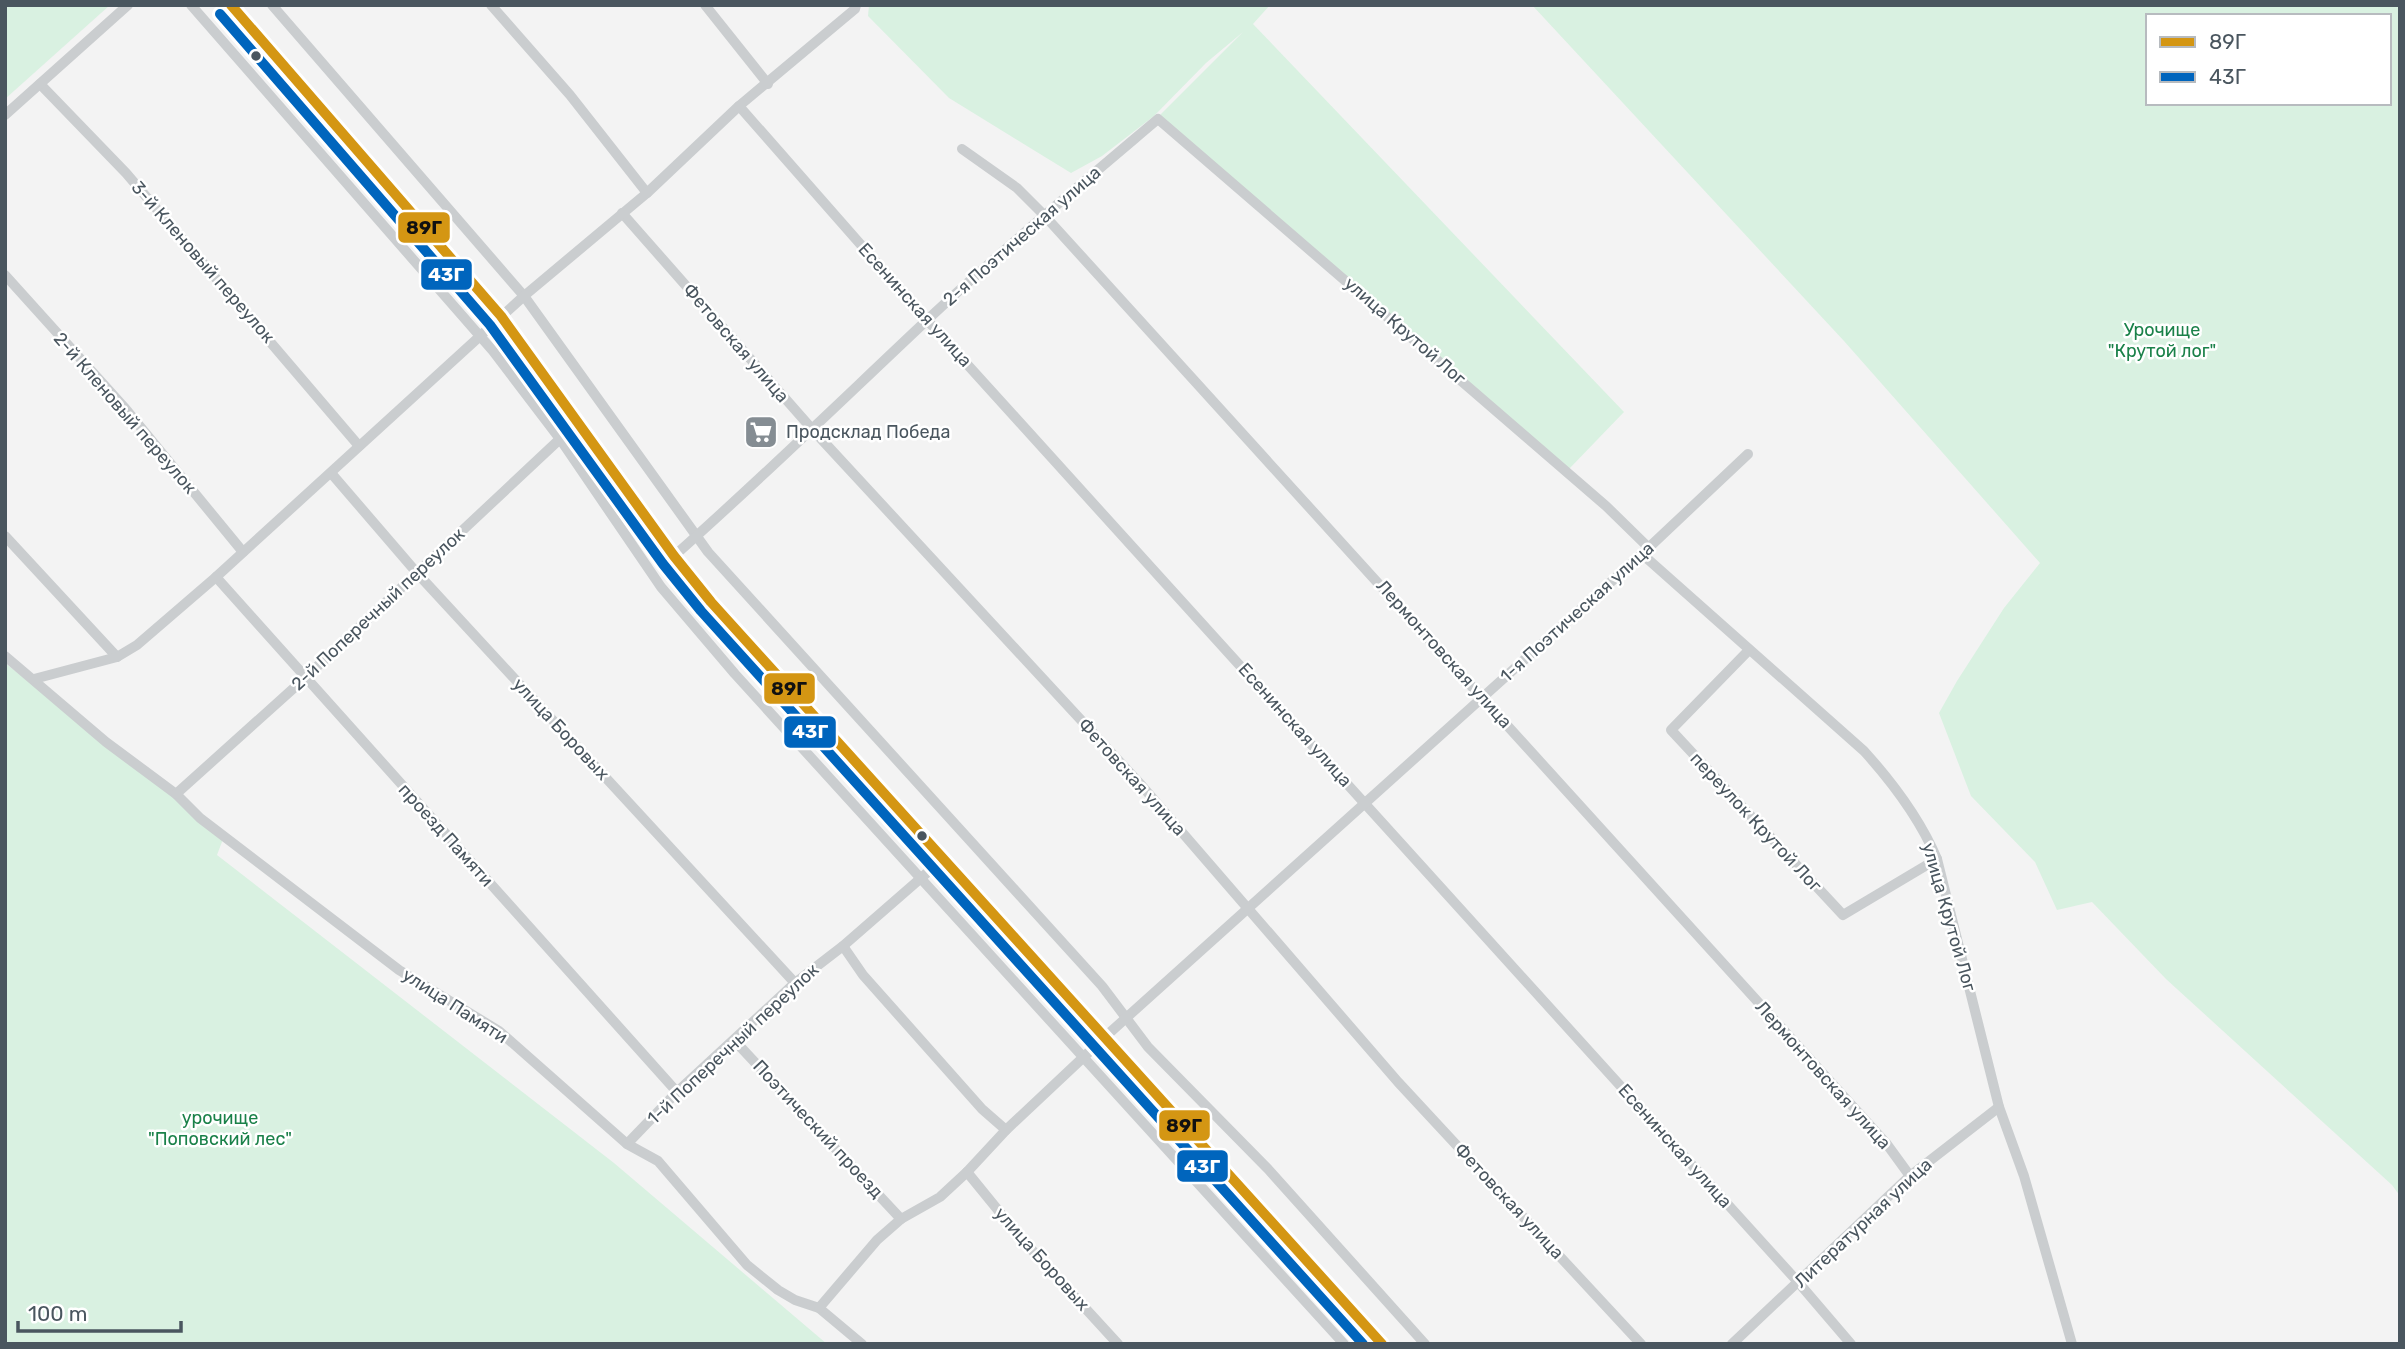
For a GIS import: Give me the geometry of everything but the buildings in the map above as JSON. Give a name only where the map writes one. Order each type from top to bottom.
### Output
[{"type":"main road","points":[[231,5],[501,316],[674,556],[711,602],[1382,1344]]},
{"type":"street","points":[[5,115],[128,5]]},
{"type":"street","points":[[191,5],[533,401],[661,587],[735,674],[1343,1344]]},
{"type":"street","points":[[272,5],[524,296],[696,537],[1102,986],[1147,1047],[1268,1169],[1425,1344]]},
{"type":"street","points":[[491,5],[570,95],[648,193]]},
{"type":"street","points":[[705,5],[768,84]]},
{"type":"street","points":[[34,679],[117,657],[137,645],[216,578],[466,347],[648,193],[739,106],[855,9],[856,5]]},
{"type":"street","name":"3-й Кленовый переулок","points":[[40,85],[126,173],[359,446]]},
{"type":"street","name":"Есенинская улица","points":[[739,106],[927,320],[1798,1282],[1851,1344]]},
{"type":"street","name":"2-я Поэтическая улица","points":[[674,556],[927,320],[1044,215],[1158,119]]},
{"type":"street","name":"улица Крутой Лог","points":[[1158,119],[1606,506],[1646,551],[1749,650],[1864,751],[1887,776],[1926,833],[1937,859],[1999,1107],[2024,1177],[2072,1344]]},
{"type":"street","name":"Лермонтовская улица","points":[[962,149],[1017,188],[1044,215],[1876,1133],[1910,1176]]},
{"type":"street","name":"Фетовская улица","points":[[622,213],[812,429],[1142,786],[1398,1082],[1641,1344]]},
{"type":"street","name":"2-й Кленовый переулок","points":[[5,275],[124,407],[243,552]]},
{"type":"street","name":"2-й Поперечный переулок","points":[[176,794],[305,678],[577,423]]},
{"type":"street","name":"1-я Поэтическая улица","points":[[819,1308],[877,1240],[901,1219],[940,1197],[1083,1058],[1364,802],[1646,551],[1748,454]]},
{"type":"street","name":"улица Боровых","points":[[331,473],[417,573],[795,983]]},
{"type":"street","points":[[5,536],[117,657]]},
{"type":"street","name":"проезд Памяти","points":[[216,578],[677,1092]]},
{"type":"street","name":"переулок Крутой Лог","points":[[1749,650],[1671,730],[1843,915],[1937,859]]},
{"type":"street","name":"улица Памяти","points":[[5,656],[106,742],[176,794],[200,818],[399,970],[499,1031],[626,1144],[657,1161],[747,1265],[778,1290],[795,1300],[819,1308],[862,1344]]},
{"type":"street","name":"1-й Поперечный переулок","points":[[626,1144],[677,1092],[795,983],[944,858]]},
{"type":"street","points":[[842,946],[863,975],[982,1109],[1006,1130]]},
{"type":"street","name":"Поэтический проезд","points":[[734,1040],[901,1219]]},
{"type":"street","name":"Литературная улица","points":[[1732,1344],[1910,1176],[1999,1107]]},
{"type":"street","name":"улица Боровых","points":[[967,1172],[1020,1237],[1118,1344]]},
{"type":"green space","points":[[5,5],[110,5],[5,99]]},
{"type":"green space","points":[[869,5],[1270,5],[1253,24],[1624,412],[1569,469],[1158,117],[1243,32],[1206,63],[1154,116],[1102,156],[1071,173],[949,98],[868,16]]},
{"type":"green space","name":"Урочище \"Крутой лог\"","points":[[1532,5],[2400,5],[2400,1196],[2392,1185],[2166,979],[2092,902],[2057,910],[2035,862],[1971,796],[1939,713],[2004,608],[2040,563],[1844,341]]},
{"type":"green space","name":"урочище \"Поповский лес\"","points":[[5,663],[225,834],[217,855],[614,1163],[827,1344],[5,1344]]},
{"type":"transit line","name":"89Г","points":[[231,5],[501,316],[674,556],[711,602],[1382,1344]]},
{"type":"transit line","name":"43Г","points":[[220,14],[490,325],[663,564],[701,611],[1363,1344]]},
{"type":"place","name":"Продсклад Победа","points":[[761,432]]}]
